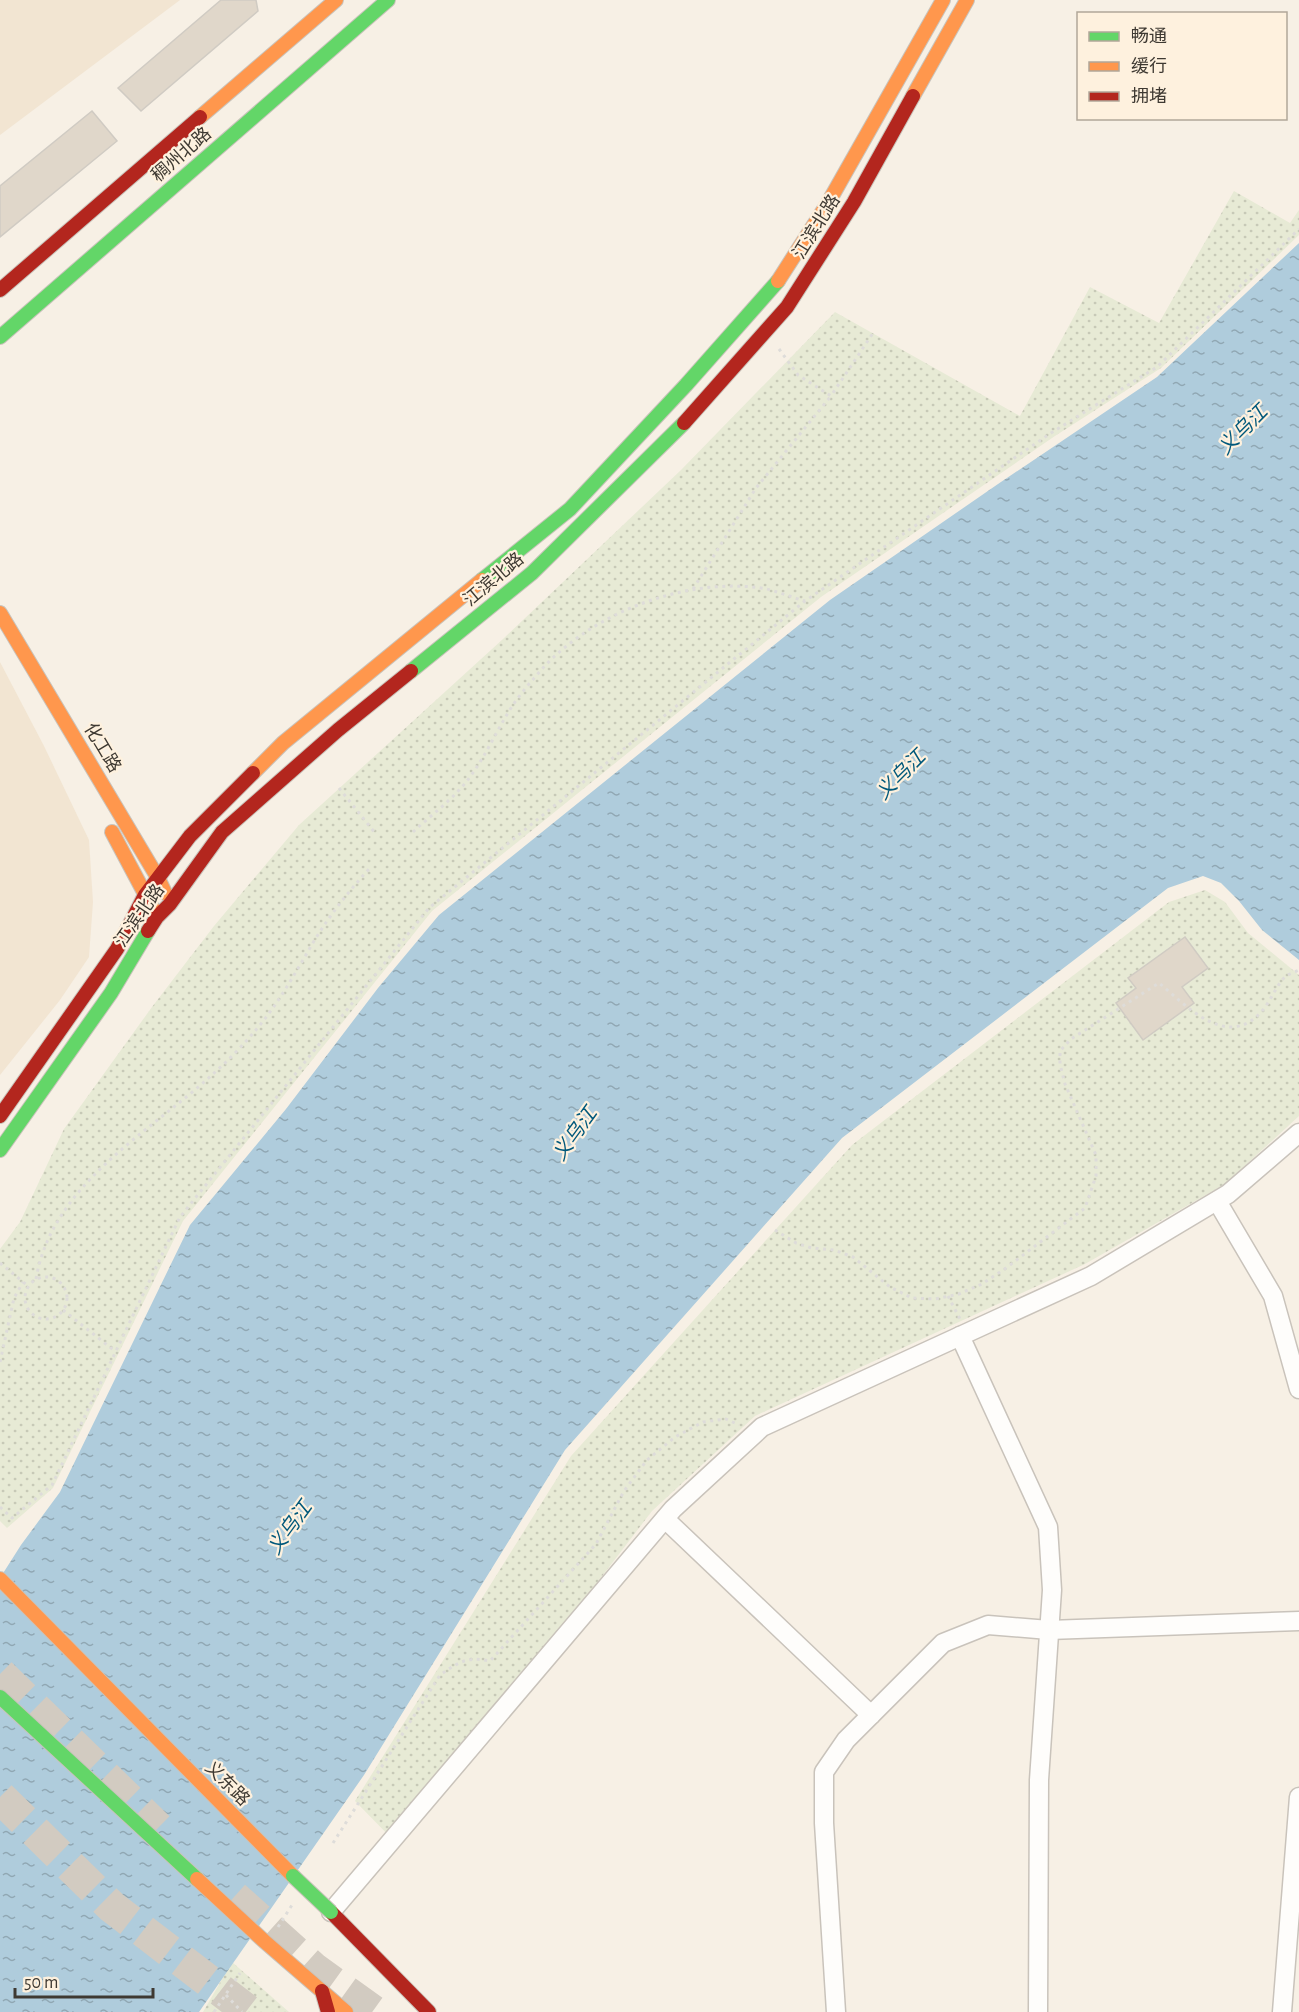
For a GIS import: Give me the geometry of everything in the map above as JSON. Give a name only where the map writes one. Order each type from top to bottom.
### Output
[{"type":"main road","name":"稠州北路","points":[[0,290],[336,0]]},
{"type":"main road","name":"稠州北路","points":[[0,337],[388,0]]},
{"type":"main road","name":"江滨北路","points":[[0,1116],[117,949],[145,895],[190,836],[283,743],[570,509],[777,283],[828,203],[943,0]]},
{"type":"main road","name":"江滨北路","points":[[0,1150],[111,993],[157,916],[170,904],[222,832],[338,730],[532,573],[675,433],[787,307],[854,201],[967,0]]},
{"type":"main road","name":"化工路","points":[[0,613],[158,878],[170,904]]},
{"type":"main road","name":"化工路","points":[[6,650],[56,729],[84,781]]},
{"type":"main road","points":[[106,822],[157,916]]},
{"type":"main road","name":"义东路","points":[[0,1579],[429,2012]]},
{"type":"main road","points":[[0,1697],[268,1938],[346,2012]]},
{"type":"main road","points":[[322,1991],[328,2012]]},
{"type":"street","points":[[331,1912],[665,1519],[762,1427],[1091,1276],[1228,1194],[1299,1133]]},
{"type":"street","points":[[1217,1201],[1273,1296],[1299,1389]]},
{"type":"street","points":[[960,1336],[1048,1527],[1052,1590],[1039,1780],[1038,2012]]},
{"type":"street","points":[[665,1519],[871,1715]]},
{"type":"street","points":[[836,2012],[824,1823],[824,1772],[846,1740],[943,1642],[988,1625],[1049,1630],[1299,1621]]},
{"type":"street","points":[[1282,2012],[1299,1797]]},
{"type":"path","points":[[0,1507],[12,1518],[52,1485],[180,1218],[429,908],[805,601],[1051,434],[1157,367],[1299,229]]},
{"type":"path","points":[[767,329],[798,375],[831,396]]},
{"type":"path","points":[[693,590],[756,488],[831,396],[873,333]]},
{"type":"path","points":[[413,832],[465,783],[484,756],[511,708],[538,674],[573,640],[605,619],[645,603],[693,590],[725,587],[762,588],[805,601]]},
{"type":"path","points":[[339,788],[375,833]]},
{"type":"path","points":[[36,1279],[52,1232],[89,1180],[141,1132],[213,1074],[253,1034],[278,1002],[331,916],[369,869]]},
{"type":"path","points":[[775,1230],[796,1244],[834,1250],[853,1257],[890,1287],[912,1298],[935,1299],[959,1294],[982,1284],[1085,1208],[1096,1176],[1096,1155],[1065,1084],[1060,1064],[1060,1051],[1071,1039],[1159,983],[1200,1018],[1210,1023],[1232,1027],[1248,1022],[1261,1012],[1287,976],[1299,970]]},
{"type":"path","points":[[0,1263],[28,1286]]},
{"type":"path","points":[[45,1276],[52,1277],[64,1286],[67,1299],[63,1310],[56,1317],[36,1316],[30,1311],[25,1299],[28,1286],[36,1279],[45,1276]]},
{"type":"path","points":[[0,1362],[14,1298],[23,1282]]},
{"type":"path","points":[[63,1310],[116,1352]]},
{"type":"path","points":[[333,1843],[440,1675],[462,1660],[477,1658],[490,1661],[596,1544],[624,1491],[647,1460],[675,1437],[703,1422],[726,1419],[744,1427]]},
{"type":"path","points":[[268,1938],[292,1905]]},
{"type":"path","points":[[214,2012],[240,1973]]},
{"type":"path","points":[[226,1995],[242,2012]]},
{"type":"shaded area","points":[[0,0],[180,0],[0,135]]},
{"type":"shaded area","points":[[0,662],[89,840],[93,902],[89,957],[60,1000],[0,1075]]},
{"type":"green space","points":[[1234,191],[1290,223],[1299,210],[1299,235],[1161,368],[1055,436],[821,597],[432,911],[183,1221],[53,1488],[7,1528],[0,1521],[0,1249],[20,1222],[64,1129],[214,926],[299,825],[503,639],[681,470],[835,312],[1020,416],[1090,287],[1159,323]]},
{"type":"green space","points":[[1205,890],[1225,902],[1248,933],[1299,975],[1299,1116],[1225,1184],[1085,1264],[755,1416],[652,1511],[397,1844],[355,1801],[571,1456],[852,1145],[1169,902]]},
{"type":"green space","points":[[232,1962],[289,2012],[203,2012]]},
{"type":"water","name":"义乌江","points":[[1299,243],[1299,960],[1262,930],[1221,883],[1203,876],[1168,888],[842,1138],[565,1450],[364,1775],[199,2012],[0,2012],[0,1578],[60,1492],[190,1225],[286,1109],[378,988],[439,915],[830,600],[1157,377]]},
{"type":"building","points":[[221,0],[256,0],[258,11],[141,111],[118,88]]},
{"type":"building","points":[[92,111],[117,141],[0,237],[0,186]]},
{"type":"building","points":[[1185,937],[1208,968],[1182,987],[1194,1003],[1143,1040],[1116,1003],[1136,988],[1128,978]]},
{"type":"tunnel","points":[[0,1674],[158,1828]]},
{"type":"tunnel","points":[[0,1797],[112,1907],[249,2012]]},
{"type":"tunnel","points":[[234,1897],[314,1969],[374,2012]]},
{"type":"traffic: fast","points":[[0,337],[388,0]]},
{"type":"traffic: fast","points":[[482,580],[570,509],[686,385],[778,281]]},
{"type":"traffic: fast","points":[[411,671],[532,573],[684,423]]},
{"type":"traffic: fast","points":[[0,1150],[111,993],[148,931]]},
{"type":"traffic: fast","points":[[0,1697],[197,1879]]},
{"type":"traffic: fast","points":[[293,1876],[331,1912]]},
{"type":"traffic: slow","points":[[200,117],[336,0]]},
{"type":"traffic: slow","points":[[778,281],[828,203],[943,0]]},
{"type":"traffic: slow","points":[[913,96],[967,0]]},
{"type":"traffic: slow","points":[[253,773],[283,743],[482,580]]},
{"type":"traffic: slow","points":[[0,613],[165,893]]},
{"type":"traffic: slow","points":[[112,832],[153,909]]},
{"type":"traffic: slow","points":[[0,1579],[293,1876]]},
{"type":"traffic: slow","points":[[197,1879],[346,2012]]},
{"type":"traffic: jam","points":[[684,423],[787,307],[854,202],[913,96]]},
{"type":"traffic: jam","points":[[0,290],[200,117]]},
{"type":"traffic: jam","points":[[148,931],[222,832],[338,730],[411,671]]},
{"type":"traffic: jam","points":[[0,1116],[117,949],[145,895],[190,836],[253,773]]},
{"type":"traffic: jam","points":[[331,1912],[429,2012]]},
{"type":"traffic: jam","points":[[322,1991],[328,2012]]}]
